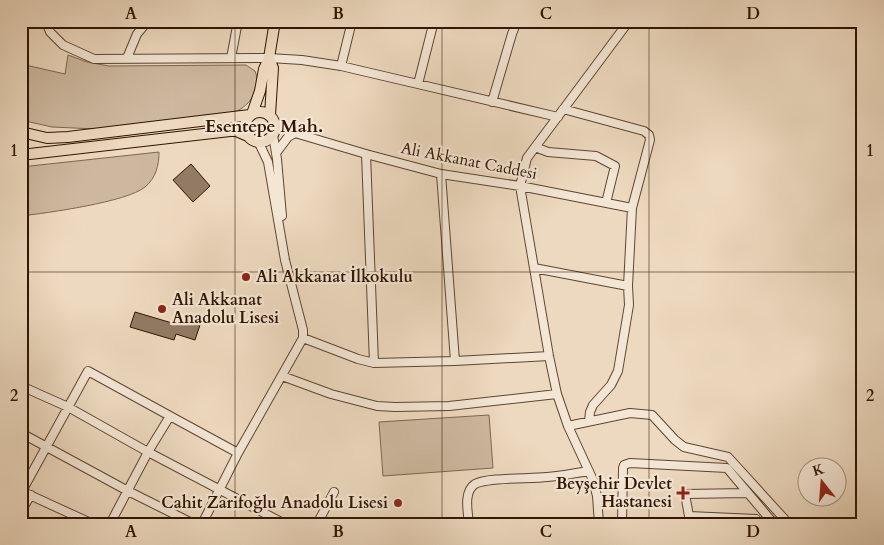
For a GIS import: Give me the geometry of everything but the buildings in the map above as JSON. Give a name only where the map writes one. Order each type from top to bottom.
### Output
[{"type":"main road","points":[[254,139],[245,126],[260,91],[264,69],[269,58],[275,21]]},
{"type":"main road","points":[[21,155],[230,131],[236,131],[254,139],[265,141],[273,135],[273,68],[269,58]]},
{"type":"main road","points":[[21,132],[47,138],[68,138],[251,115],[262,112],[273,119]]},
{"type":"street","points":[[46,21],[50,32],[63,46],[94,58],[269,58],[302,60],[341,66],[558,117]]},
{"type":"street","points":[[126,58],[136,34],[148,21]]},
{"type":"street","points":[[231,58],[238,21]]},
{"type":"street","points":[[341,66],[352,21]]},
{"type":"street","points":[[418,84],[434,21]]},
{"type":"street","points":[[492,102],[517,21]]},
{"type":"street","points":[[600,524],[597,496],[557,394],[520,186],[527,158],[629,21]]},
{"type":"street","points":[[563,109],[644,131],[649,135],[650,140],[632,208],[628,286],[629,305],[618,371],[610,385],[593,405],[589,421]]},
{"type":"street","name":"Ali Akkanat Caddesi","points":[[273,119],[295,133],[441,174],[520,186],[632,208]]},
{"type":"street","points":[[276,153],[288,137],[295,133]]},
{"type":"street","points":[[273,135],[285,260]]},
{"type":"street","points":[[202,524],[238,453],[303,338],[304,330],[285,260],[268,162],[254,139]]},
{"type":"street","points":[[535,147],[548,152],[596,156],[615,166],[606,204]]},
{"type":"street","points":[[366,154],[374,363]]},
{"type":"street","points":[[441,174],[455,362]]},
{"type":"street","points":[[534,268],[628,286]]},
{"type":"street","points":[[303,338],[358,359],[374,363],[455,362],[549,356]]},
{"type":"street","points":[[94,524],[22,491],[88,371],[238,453]]},
{"type":"street","points":[[282,376],[331,394],[377,406],[449,406],[557,394]]},
{"type":"street","points":[[21,386],[68,407],[148,452],[285,524]]},
{"type":"street","points":[[568,426],[630,413],[652,415],[684,447],[728,457],[789,524]]},
{"type":"street","points":[[110,524],[148,452],[170,416]]},
{"type":"street","points":[[21,434],[194,524]]},
{"type":"street","points":[[622,524],[623,468],[624,465],[630,463],[726,468],[774,524]]},
{"type":"street","points":[[469,524],[468,492],[475,484],[486,481],[589,472]]},
{"type":"street","points":[[317,524],[334,492]]},
{"type":"street","points":[[747,493],[685,494],[689,516],[756,521],[765,513]]},
{"type":"street","points":[[21,502],[31,495]]},
{"type":"street","points":[[21,511],[31,495]]},
{"type":"shaded area","points":[[68,55],[87,62],[109,66],[246,65],[255,71],[257,77],[256,90],[246,105],[235,112],[96,129],[52,127],[21,120],[21,64],[65,74]]},
{"type":"shaded area","points":[[159,152],[154,175],[145,187],[136,192],[86,206],[21,216],[21,167]]},
{"type":"shaded area","points":[[489,415],[493,468],[383,476],[379,422]]},
{"type":"place","name":"Ali Akkanat İlkokulu","points":[[246,277]]},
{"type":"place","name":"Ali Akkanat Anadolu Lisesi","points":[[162,309]]},
{"type":"place","name":"Beyşehir Devlet Hastanesi","points":[[683,493]]},
{"type":"place","name":"Cahit Zarifoğlu Anadolu Lisesi","points":[[398,503]]},
{"type":"district","name":"Esentepe Mah.","points":[[264,126]]}]
